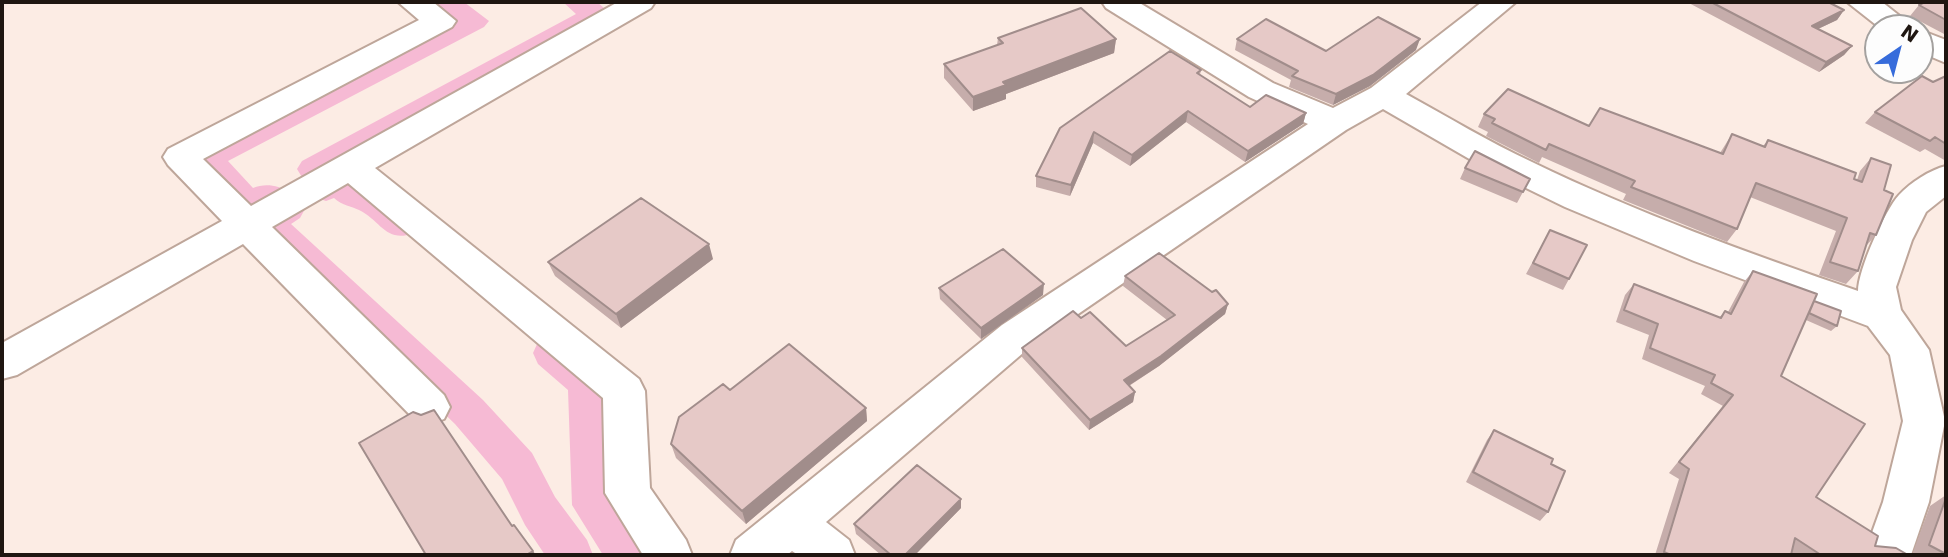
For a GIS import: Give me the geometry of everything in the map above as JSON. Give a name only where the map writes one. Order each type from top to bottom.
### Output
[{"type":"street","points":[[413,2],[441,21],[180,157],[198,175],[251,216],[429,407]]},
{"type":"street","points":[[1117,2],[1261,90],[1334,122]]},
{"type":"street","points":[[753,555],[1016,336],[1334,122],[1383,95],[1501,2]]},
{"type":"street","points":[[1862,2],[1880,14]]},
{"type":"street","points":[[2,363],[251,216],[340,172],[621,5]]},
{"type":"street","points":[[1383,95],[1534,178],[1594,205],[1749,268],[1882,315]]},
{"type":"street","points":[[340,172],[624,390],[628,494],[669,555]]},
{"type":"street","points":[[1888,555],[1906,502],[1924,421],[1909,350],[1882,315],[1877,287],[1893,240],[1912,204],[1946,178]]},
{"type":"street","points":[[793,522],[832,555]]},
{"type":"building","points":[[1711,2],[1828,2],[1844,10],[1812,26],[1852,46],[1826,62]]},
{"type":"building","points":[[1925,2],[1946,2],[1946,20],[1919,5]]},
{"type":"building","points":[[1081,8],[1116,39],[1003,82],[1006,85],[973,97],[944,64],[1003,43],[998,38]]},
{"type":"building","points":[[1378,17],[1420,39],[1373,75],[1336,94],[1292,76],[1298,71],[1237,39],[1266,19],[1326,51]]},
{"type":"building","points":[[1170,51],[1201,70],[1197,73],[1250,107],[1266,95],[1306,113],[1248,151],[1188,111],[1132,155],[1094,132],[1071,185],[1036,176],[1060,128]]},
{"type":"building","points":[[1946,76],[1946,144],[1935,137],[1930,141],[1875,112],[1912,84],[1934,84]]},
{"type":"building","points":[[1508,89],[1589,126],[1600,108],[1723,154],[1732,134],[1765,147],[1768,140],[1856,173],[1854,179],[1862,182],[1871,158],[1891,165],[1884,190],[1893,194],[1876,235],[1870,233],[1858,271],[1830,262],[1847,218],[1756,183],[1737,229],[1631,187],[1635,181],[1549,144],[1546,150],[1492,123],[1495,119],[1484,114]]},
{"type":"building","points":[[1475,151],[1530,179],[1523,192],[1465,168]]},
{"type":"building","points":[[641,198],[709,244],[616,314],[548,262]]},
{"type":"building","points":[[1550,230],[1587,245],[1569,279],[1533,263]]},
{"type":"building","points":[[1003,249],[1044,284],[981,328],[939,288]]},
{"type":"building","points":[[1159,253],[1212,292],[1216,290],[1228,304],[1161,356],[1124,380],[1135,392],[1090,420],[1022,348],[1073,311],[1081,318],[1090,312],[1126,346],[1175,315],[1125,276]]},
{"type":"building","points":[[1753,271],[1817,294],[1781,376],[1865,424],[1816,497],[1878,536],[1875,546],[1896,548],[1908,555],[1821,555],[1795,538],[1791,555],[1671,555],[1664,552],[1689,469],[1679,462],[1733,395],[1711,383],[1715,375],[1650,348],[1658,324],[1624,310],[1634,284],[1721,318],[1725,311],[1731,314]]},
{"type":"building","points":[[1814,301],[1841,311],[1837,326],[1809,313]]},
{"type":"building","points":[[789,344],[866,408],[742,511],[671,444],[679,417],[723,384],[730,390]]},
{"type":"building","points":[[434,410],[512,526],[514,525],[533,551],[526,555],[426,555],[359,443],[413,412],[421,415]]},
{"type":"building","points":[[1494,430],[1553,459],[1551,464],[1565,471],[1548,512],[1473,472]]},
{"type":"building","points":[[917,465],[961,499],[905,555],[891,555],[854,524]]},
{"type":"building","points":[[1946,498],[1946,554],[1929,545]]},
{"type":"waterway","points":[[445,2],[474,21],[212,155],[211,163],[250,206],[267,195],[288,209],[267,222],[469,412],[517,466],[540,511],[571,555]]},
{"type":"waterway","points":[[400,225],[364,195],[355,197],[338,183],[326,189],[314,169],[597,14],[577,2]]},
{"type":"waterway","points":[[552,353],[588,383],[594,505],[629,555]]}]
